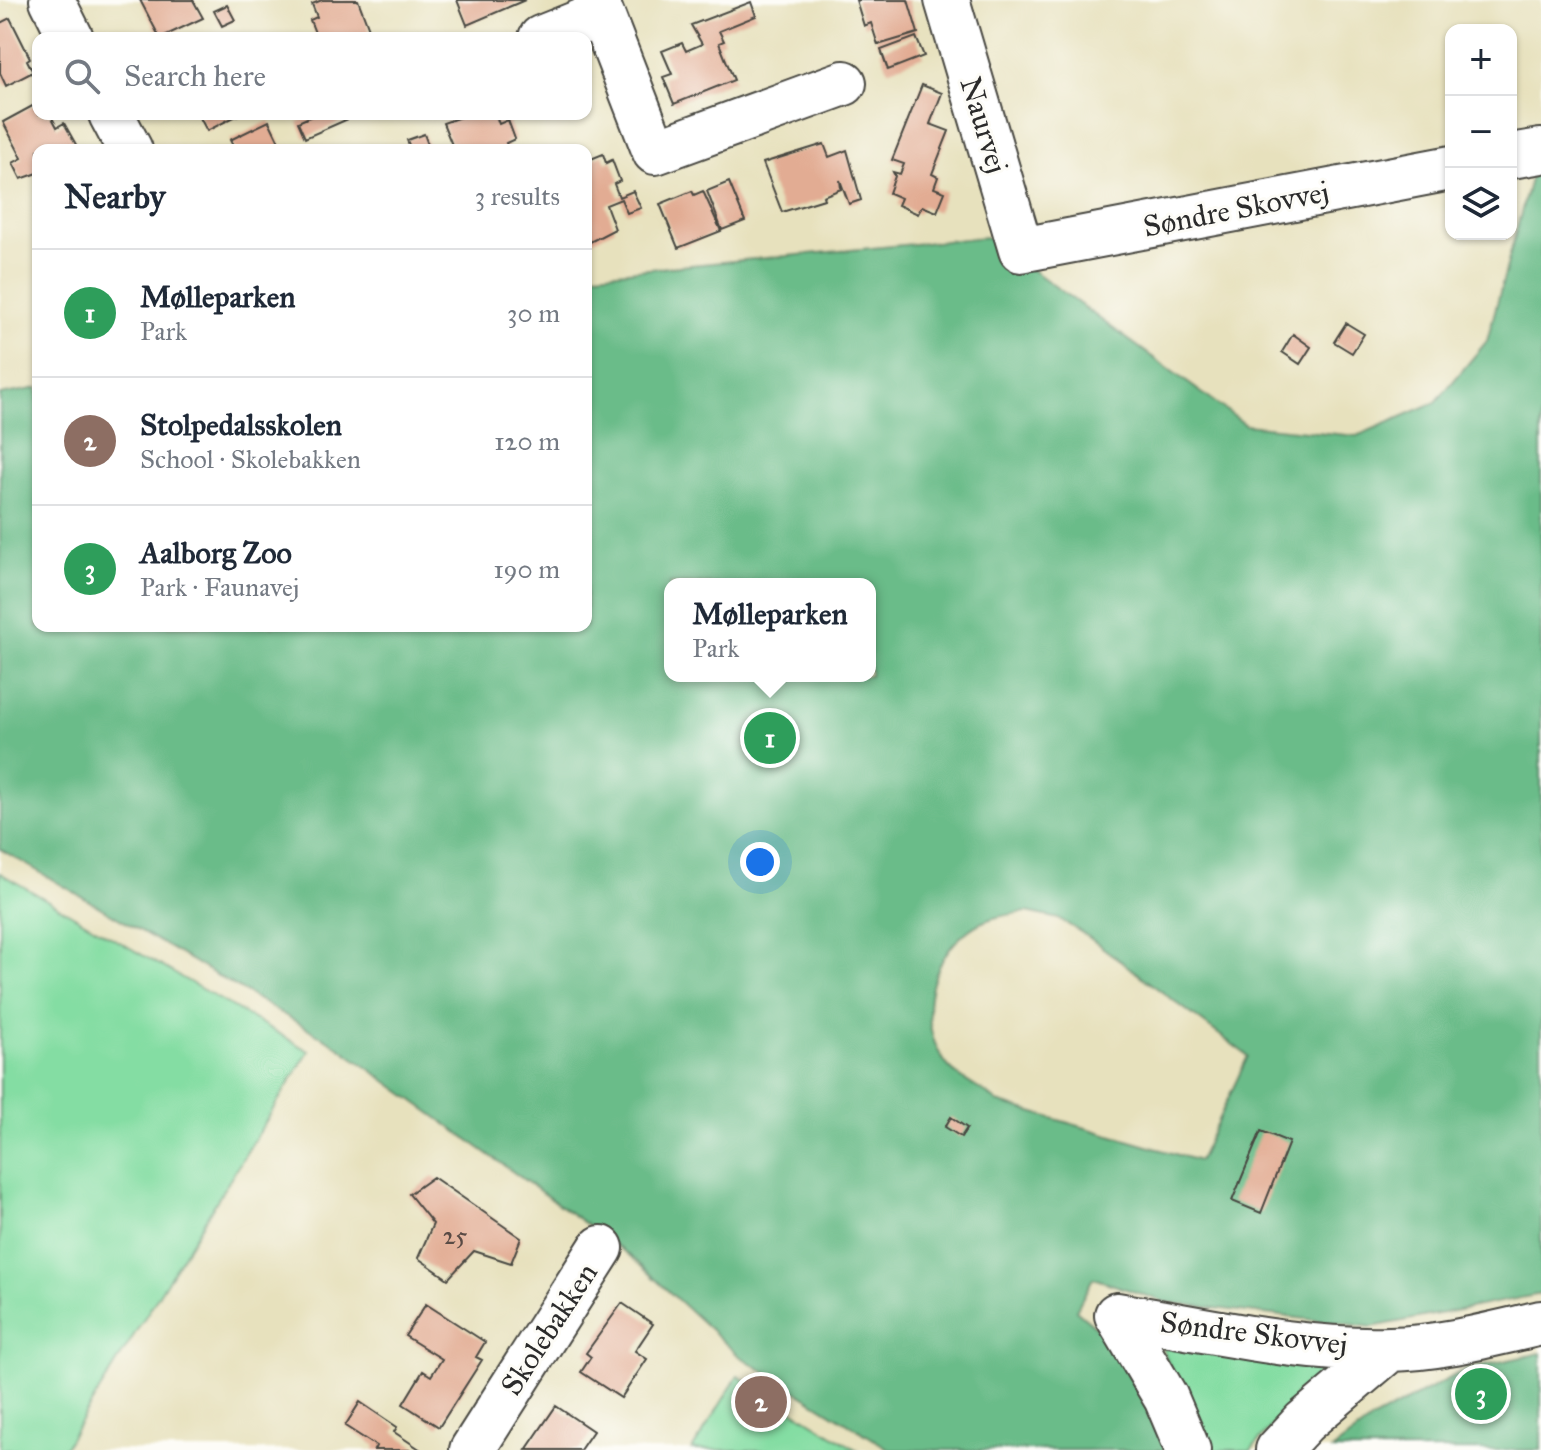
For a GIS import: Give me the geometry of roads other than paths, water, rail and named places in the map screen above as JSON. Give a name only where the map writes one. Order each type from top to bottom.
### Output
[{"type":"street","points":[[52,0],[68,32]]},
{"type":"street","name":"Naurvej","points":[[947,0],[1021,250]]},
{"type":"street","points":[[552,32],[598,7],[655,152],[844,83]]},
{"type":"street","points":[[114,120],[127,144]]},
{"type":"street","points":[[1517,155],[1541,151]]},
{"type":"street","name":"Søndre Skovvej","points":[[1021,250],[1445,169]]},
{"type":"street","name":"Skolebakken","points":[[472,1450],[601,1248]]},
{"type":"street","name":"Søndre Skovvej","points":[[1188,1450],[1166,1398],[1117,1315],[1260,1338],[1390,1349],[1464,1340],[1541,1323]]},
{"type":"street","points":[[1278,1450],[1304,1422],[1390,1349]]},
{"type":"place","name":"Mølleparken","points":[[770,738]]},
{"type":"place","name":"Aalborg Zoo","points":[[1481,1394]]},
{"type":"place","name":"Stolpedalsskolen","points":[[761,1402]]}]
